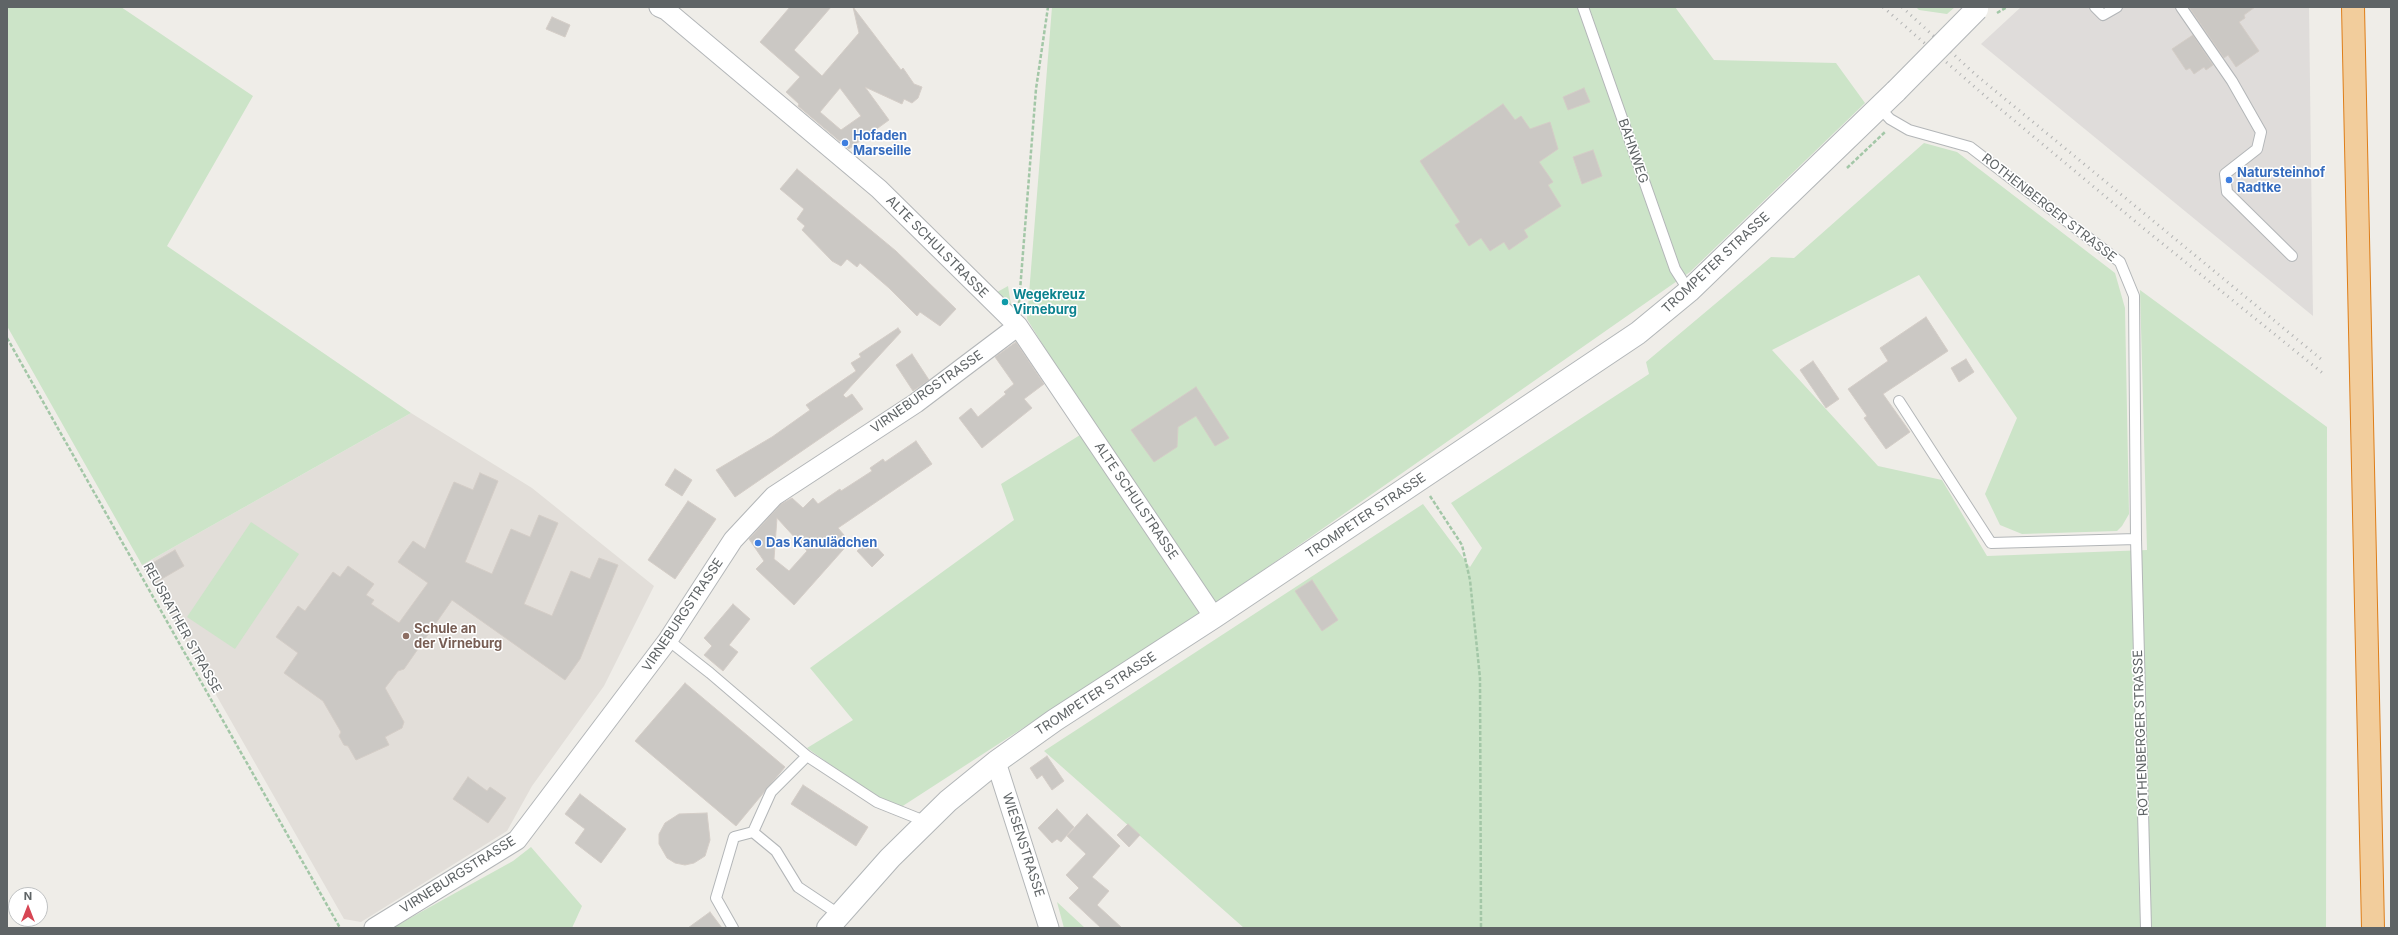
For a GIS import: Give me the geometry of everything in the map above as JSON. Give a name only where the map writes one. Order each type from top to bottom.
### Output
[{"type":"highway","points":[[2353,7],[2373,928]]},
{"type":"main road","name":"TROMPETER STRASSE","points":[[834,921],[890,858],[948,802],[996,762],[1055,720],[1214,617],[1638,332],[1689,291],[1880,108],[1979,8]]},
{"type":"street","name":"ALTE SCHULSTRASSE","points":[[658,7],[666,10],[879,189],[1018,326],[1214,617]]},
{"type":"street","name":"VIRNEBURGSTRASSE","points":[[374,928],[517,840],[668,640],[733,540],[774,496],[916,403],[1018,326]]},
{"type":"street","name":"WIESENSTRASSE","points":[[996,762],[1049,928]]},
{"type":"lane","name":"BAHNWEG","points":[[1583,7],[1675,269],[1689,291]]},
{"type":"lane","points":[[2095,7],[2103,15],[2117,7]]},
{"type":"lane","points":[[2181,7],[2232,81],[2261,132],[2257,149],[2225,174],[2227,192],[2292,256]]},
{"type":"lane","name":"ROTHENBERGER STRASSE","points":[[1880,108],[1890,119],[1909,130],[1970,147],[2120,262],[2134,296],[2136,539],[2146,928]]},
{"type":"lane","points":[[1899,401],[1991,543],[2136,539]]},
{"type":"lane","points":[[668,640],[710,673],[807,756],[877,802],[927,822]]},
{"type":"lane","points":[[753,832],[771,792],[807,756]]},
{"type":"lane","points":[[753,832],[776,851],[798,887],[834,921]]},
{"type":"lane","points":[[733,928],[716,898],[734,837],[753,832]]},
{"type":"path","points":[[1018,326],[1036,89],[1048,7]]},
{"type":"path","name":"REUSRATHER STRASSE","points":[[7,338],[340,928]]},
{"type":"path","points":[[1428,494],[1462,545],[1470,580],[1480,678],[1481,928]]},
{"type":"shaded area","name":"Natursteinhof Radtke","points":[[2021,7],[2309,7],[2313,316],[1981,44]]},
{"type":"shaded area","name":"Schule an der Virneburg","points":[[411,413],[532,488],[654,586],[604,686],[532,786],[507,831],[361,922],[344,919],[142,565]]},
{"type":"green space","points":[[7,7],[121,7],[253,96],[167,246],[411,413],[142,565],[7,326]]},
{"type":"green space","points":[[1052,7],[1675,7],[1714,60],[1836,63],[1865,103],[1690,272],[1219,601],[895,811],[807,748],[853,720],[810,668],[1014,520],[1001,484],[1093,427],[1027,319]]},
{"type":"green space","points":[[1916,7],[1955,7],[1947,14],[1919,10]]},
{"type":"green space","points":[[1924,143],[1957,152],[2115,273],[2125,308],[2129,514],[2122,526],[2117,531],[2022,534],[2000,525],[1985,494],[2017,418],[1919,275],[1772,350],[1878,466],[1942,480],[1987,556],[2147,550],[2140,290],[2327,427],[2326,928],[1244,928],[1044,751],[1423,504],[1470,567],[1482,548],[1451,503],[1649,374],[1646,362],[1771,257],[1794,258]]},
{"type":"green space","points":[[1008,286],[1011,305],[1005,309],[992,295]]},
{"type":"green space","points":[[251,522],[299,554],[235,649],[187,617]]},
{"type":"green space","points":[[531,847],[582,906],[572,928],[392,928],[513,861]]},
{"type":"green space","points":[[1057,902],[1085,928],[1064,928]]},
{"type":"building","points":[[790,7],[831,7],[794,50],[822,76],[859,33],[853,7],[901,70],[903,68],[914,84],[922,87],[918,98],[912,103],[904,99],[902,104],[865,87],[889,120],[849,149],[798,106],[799,104],[786,92],[800,77],[760,42]],"holes":[[[840,88],[861,116],[841,130],[820,112]]]},
{"type":"building","points":[[2189,7],[2255,7],[2244,15],[2245,18],[2239,22],[2259,51],[2236,67],[2228,55],[2224,58]]},
{"type":"building","points":[[552,17],[570,25],[565,37],[546,29]]},
{"type":"building","points":[[2193,35],[2213,65],[2206,70],[2204,67],[2194,74],[2190,68],[2186,70],[2172,49]]},
{"type":"building","points":[[1584,88],[1590,102],[1568,110],[1563,97]]},
{"type":"building","points":[[1503,104],[1515,120],[1521,116],[1530,129],[1550,122],[1558,149],[1539,162],[1553,182],[1548,185],[1561,206],[1524,230],[1528,237],[1509,250],[1504,242],[1490,251],[1481,238],[1469,246],[1455,225],[1460,222],[1420,161]]},
{"type":"building","points":[[1593,150],[1602,176],[1582,184],[1573,157]]},
{"type":"building","points":[[797,169],[896,251],[956,309],[940,326],[920,312],[917,316],[889,288],[860,263],[857,267],[847,259],[841,266],[832,261],[802,230],[805,226],[797,219],[804,209],[780,189]]},
{"type":"building","points":[[1926,317],[1948,351],[1883,394],[1910,432],[1886,449],[1864,418],[1867,416],[1848,389],[1888,361],[1880,348]]},
{"type":"building","points":[[898,328],[901,332],[843,395],[846,398],[852,394],[863,409],[735,497],[716,470],[772,437],[810,410],[806,405],[856,371],[851,363],[861,357],[859,354]]},
{"type":"building","points":[[1016,342],[1044,384],[1024,399],[1032,408],[982,448],[959,418],[971,408],[978,417],[1006,394],[1004,392],[1014,384],[995,357]]},
{"type":"building","points":[[912,354],[929,380],[913,391],[896,365]]},
{"type":"building","points":[[1966,359],[1974,372],[1959,382],[1951,368]]},
{"type":"building","points":[[1813,361],[1839,399],[1826,408],[1800,370]]},
{"type":"building","points":[[1196,387],[1229,438],[1215,446],[1196,416],[1178,427],[1177,447],[1154,462],[1131,430]]},
{"type":"building","points":[[916,441],[932,464],[838,528],[850,542],[794,605],[756,569],[764,561],[749,539],[781,504],[792,498],[803,508],[813,498],[818,504],[840,489],[841,491],[872,471],[870,468],[883,459],[885,462]],"holes":[[[777,518],[807,551],[789,571],[774,559]]]},
{"type":"building","points":[[675,469],[692,480],[682,496],[665,485]]},
{"type":"building","points":[[480,473],[498,481],[465,562],[492,574],[511,529],[530,537],[539,515],[558,523],[524,604],[552,616],[571,571],[590,579],[599,558],[618,565],[580,659],[565,680],[452,600],[404,669],[398,671],[385,688],[404,722],[402,728],[385,737],[389,745],[356,760],[348,746],[344,745],[339,736],[341,732],[323,701],[284,673],[298,653],[276,637],[298,606],[305,611],[333,572],[340,577],[348,566],[374,584],[366,595],[374,600],[371,604],[399,623],[428,583],[398,562],[413,541],[425,549],[454,482],[473,490]]},
{"type":"building","points":[[688,501],[716,519],[675,579],[648,560]]},
{"type":"building","points":[[869,539],[884,555],[872,567],[857,551]]},
{"type":"building","points":[[175,550],[184,566],[153,584],[144,568]]},
{"type":"building","points":[[1312,580],[1338,620],[1322,631],[1295,591]]},
{"type":"building","points":[[733,604],[750,619],[729,645],[738,652],[723,671],[704,655],[712,646],[704,638]]},
{"type":"building","points":[[685,683],[785,767],[736,826],[635,741]]},
{"type":"building","points":[[1047,756],[1064,781],[1052,790],[1042,775],[1037,779],[1030,768]]},
{"type":"building","points":[[468,777],[487,791],[490,787],[506,798],[488,823],[453,799]]},
{"type":"building","points":[[803,785],[868,827],[856,846],[791,804]]},
{"type":"building","points":[[580,794],[626,829],[601,863],[575,843],[585,829],[565,814]]},
{"type":"building","points":[[1057,809],[1074,827],[1061,842],[1057,839],[1052,843],[1038,828]]},
{"type":"building","points":[[707,813],[710,840],[705,856],[694,863],[685,865],[675,863],[667,858],[659,844],[659,834],[665,823],[679,814]]},
{"type":"building","points":[[1087,814],[1120,846],[1092,877],[1109,891],[1097,905],[1122,928],[1101,928],[1069,898],[1079,888],[1066,875],[1086,854],[1067,836]]},
{"type":"building","points":[[1128,824],[1140,835],[1129,847],[1117,835]]},
{"type":"building","points":[[710,912],[722,928],[688,928]]},
{"type":"railway","points":[[1883,7],[1992,102],[2142,227],[2325,375]]},
{"type":"railway","points":[[1902,7],[1976,75],[2321,359]]},
{"type":"place","name":"Hofaden Marseille","points":[[845,143]]},
{"type":"place","name":"Natursteinhof Radtke","points":[[2229,180]]},
{"type":"place","name":"Wegekreuz Virneburg","points":[[1005,302]]},
{"type":"place","name":"Das Kanulädchen","points":[[758,543]]},
{"type":"place","name":"Schule an der Virneburg","points":[[406,636]]}]
